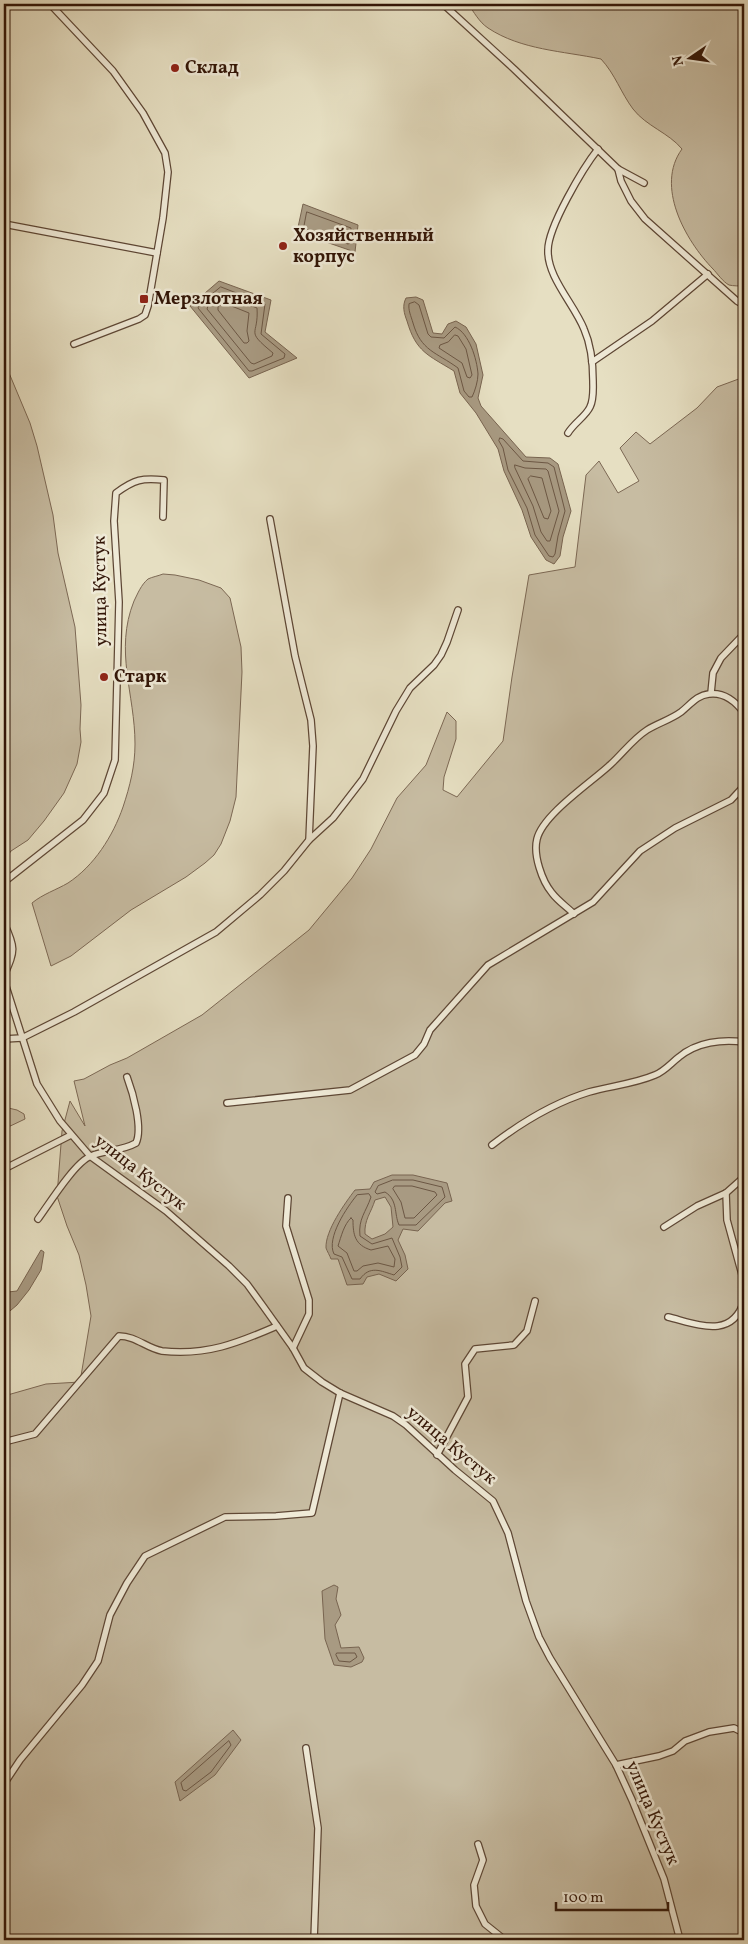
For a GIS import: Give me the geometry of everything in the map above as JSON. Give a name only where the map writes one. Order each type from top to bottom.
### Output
[{"type":"street","points":[[50,4],[113,71],[142,113],[165,153],[168,172],[157,253],[145,315],[74,344]]},
{"type":"street","points":[[443,4],[618,169],[644,183]]},
{"type":"street","points":[[568,433],[591,405],[593,397],[592,362],[584,328],[552,271],[548,259],[548,248],[551,233],[577,180],[598,149]]},
{"type":"street","points":[[618,169],[621,181],[631,201],[645,219],[737,301],[744,305]]},
{"type":"street","points":[[4,224],[157,253]]},
{"type":"street","points":[[592,362],[652,321],[708,274]]},
{"type":"street","name":"улица Кустук","points":[[4,882],[83,820],[104,793],[114,760],[119,602],[114,521],[116,493],[128,484],[142,478],[164,480],[162,517]]},
{"type":"street","points":[[270,519],[295,656],[311,720],[313,746],[310,840]]},
{"type":"street","points":[[4,1039],[22,1038],[74,1012],[216,932],[260,895],[284,871],[310,840],[333,818],[363,780],[396,711],[410,688],[434,665],[441,655],[458,610]]},
{"type":"street","points":[[710,693],[713,673],[721,658],[744,634]]},
{"type":"street","points":[[574,914],[552,893],[545,881],[536,850],[539,833],[562,806],[610,766],[646,730],[680,712],[696,699],[710,693],[722,695],[736,704],[744,713]]},
{"type":"street","points":[[226,1103],[350,1090],[415,1055],[424,1044],[430,1030],[488,965],[593,902],[608,887],[631,858],[653,840],[731,800],[744,786]]},
{"type":"street","points":[[4,923],[14,944],[13,956],[4,976]]},
{"type":"street","name":"улица Кустук","points":[[4,980],[37,1084],[48,1104],[71,1135],[90,1156],[166,1211],[229,1266],[246,1284],[278,1326],[304,1368],[322,1382],[393,1416],[406,1425],[437,1455],[493,1501],[508,1533],[526,1601],[539,1637],[563,1681],[616,1765],[664,1879],[680,1940]]},
{"type":"street","points":[[492,1144],[517,1125],[555,1105],[589,1092],[656,1075],[692,1049],[719,1041],[744,1042]]},
{"type":"street","points":[[38,1219],[76,1168],[90,1156],[125,1148],[136,1143],[139,1138],[137,1119],[132,1091],[127,1077]]},
{"type":"street","points":[[4,1169],[71,1135]]},
{"type":"street","points":[[664,1227],[697,1206],[726,1193],[744,1177]]},
{"type":"street","points":[[726,1193],[726,1220],[744,1282]]},
{"type":"street","points":[[288,1198],[286,1226],[309,1300],[309,1314],[293,1348]]},
{"type":"street","points":[[437,1455],[468,1397],[465,1364],[475,1349],[514,1345],[527,1331],[535,1301]]},
{"type":"street","points":[[668,1318],[709,1328],[729,1324],[741,1311],[744,1301]]},
{"type":"street","points":[[4,1442],[36,1434],[119,1336],[129,1336],[161,1350],[200,1352],[233,1345],[278,1326]]},
{"type":"street","points":[[4,1784],[20,1760],[82,1685],[98,1661],[110,1615],[127,1583],[145,1556],[225,1517],[312,1513],[340,1392]]},
{"type":"street","points":[[616,1765],[659,1756],[673,1751],[685,1742],[709,1732],[734,1728],[744,1733]]},
{"type":"street","points":[[306,1748],[318,1828],[314,1940]]},
{"type":"street","points":[[478,1844],[482,1860],[474,1885],[476,1906],[485,1924],[505,1940]]},
{"type":"shaded area","points":[[468,4],[744,4],[744,286],[729,285],[725,282],[703,257],[684,228],[673,196],[672,179],[674,164],[682,149],[671,138],[638,115],[601,59],[543,49],[514,41],[485,26]]},
{"type":"shaded area","points":[[4,361],[30,423],[53,515],[58,553],[75,627],[81,705],[81,742],[77,764],[64,793],[28,840],[11,851],[4,861]]},
{"type":"shaded area","points":[[744,377],[744,1940],[4,1940],[4,1396],[46,1384],[80,1382],[91,1316],[79,1255],[57,1196],[62,1131],[70,1101],[85,1126],[74,1081],[84,1079],[127,1058],[202,1015],[309,930],[352,878],[371,849],[397,798],[426,765],[447,712],[456,721],[456,739],[444,777],[443,790],[457,797],[503,741],[529,575],[575,567],[586,475],[599,461],[618,493],[639,481],[620,448],[636,432],[650,444],[697,408],[717,387]]},
{"type":"shaded area","points":[[163,574],[199,580],[221,588],[230,598],[241,647],[242,672],[236,797],[230,821],[221,844],[214,855],[205,863],[186,877],[131,910],[71,956],[51,966],[32,903],[68,883],[86,868],[102,850],[119,818],[130,784],[135,752],[126,655],[128,619],[134,601],[143,584],[148,579]]},
{"type":"shaded area","points":[[4,1107],[24,1114],[25,1119],[4,1129]]},
{"type":"water","points":[[303,204],[358,225],[355,252],[297,232]]},
{"type":"water","points":[[219,281],[271,300],[265,332],[297,358],[249,378],[190,306]]},
{"type":"water","points":[[416,297],[423,300],[433,333],[442,334],[448,324],[456,321],[466,327],[476,344],[483,375],[478,398],[481,406],[526,457],[550,458],[558,464],[571,511],[563,537],[560,556],[554,564],[546,560],[531,537],[522,510],[504,471],[498,449],[476,413],[460,393],[454,371],[424,352],[414,340],[404,307],[406,298]]},
{"type":"water","points":[[392,1175],[413,1175],[447,1183],[452,1201],[445,1203],[418,1231],[403,1229],[398,1240],[405,1255],[408,1269],[396,1281],[379,1274],[367,1277],[363,1284],[347,1285],[338,1259],[331,1259],[327,1251],[327,1241],[336,1218],[355,1190],[370,1189],[374,1182]],"holes":[[[385,1197],[391,1207],[393,1227],[385,1234],[372,1239],[365,1234],[367,1221],[375,1200]]]},
{"type":"water","points":[[41,1250],[44,1252],[41,1270],[17,1305],[4,1316],[4,1289],[8,1292],[17,1291]]},
{"type":"water","points":[[334,1585],[338,1587],[336,1599],[341,1615],[335,1625],[341,1648],[359,1647],[364,1658],[362,1662],[351,1667],[334,1665],[325,1639],[322,1591]]},
{"type":"water","points":[[233,1730],[241,1740],[215,1775],[180,1801],[175,1782]]},
{"type":"place","name":"Склад","points":[[175,68]]},
{"type":"place","name":"Хозяйственный корпус","points":[[283,246]]},
{"type":"place","name":"Мерзлотная","points":[[144,299]]},
{"type":"place","name":"Старк","points":[[104,677]]}]
